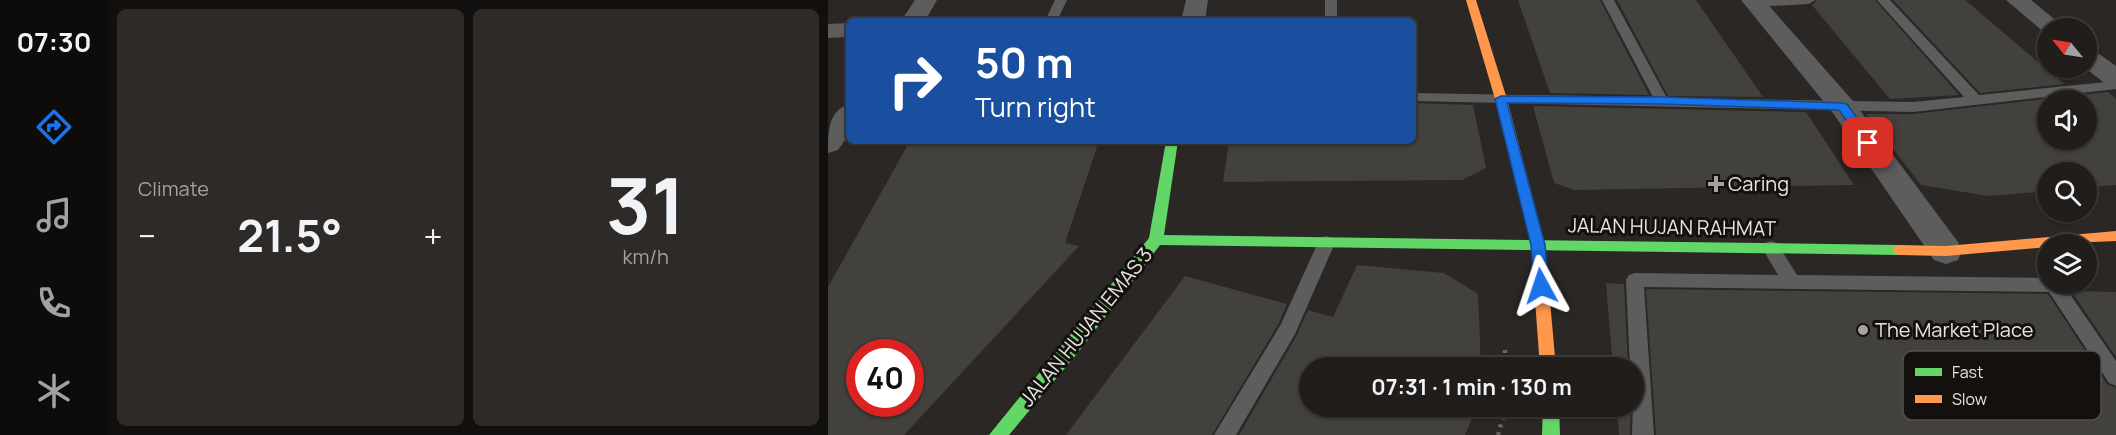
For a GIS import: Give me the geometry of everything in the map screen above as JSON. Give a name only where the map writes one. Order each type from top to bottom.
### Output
[{"type":"street","points":[[915,18],[926,0]]},
{"type":"street","points":[[1193,18],[1197,0]]},
{"type":"street","points":[[1471,0],[1501,99],[1538,245],[1547,357]]},
{"type":"street","points":[[2017,0],[2040,18]]},
{"type":"street","points":[[1754,2],[1842,107],[1946,251]]},
{"type":"street","points":[[828,31],[846,30]]},
{"type":"street","points":[[2097,64],[2116,79]]},
{"type":"street","points":[[828,143],[846,117]]},
{"type":"street","name":"JALAN HUJAN EMAS 3","points":[[998,435],[1074,345],[1156,240],[1172,144]]},
{"type":"street","name":"JALAN HUJAN RAHMAT","points":[[1156,240],[1946,251],[2116,236]]},
{"type":"street","points":[[1551,417],[1551,435]]},
{"type":"lane","points":[[1052,18],[1061,0]]},
{"type":"lane","points":[[1331,0],[1331,18]]},
{"type":"lane","points":[[1608,0],[1662,100]]},
{"type":"lane","points":[[1754,2],[1809,0]]},
{"type":"lane","points":[[1883,0],[1976,101]]},
{"type":"lane","points":[[1416,97],[1662,100],[1842,107],[1913,107],[2116,85]]},
{"type":"lane","points":[[1225,435],[1288,328],[1326,243]]},
{"type":"lane","points":[[1771,248],[1791,281]]},
{"type":"lane","points":[[1643,435],[1635,280],[2054,285],[2098,351]]},
{"type":"lane","points":[[2101,355],[2116,377]]},
{"type":"path","points":[[1498,435],[1503,417]]},
{"type":"building","points":[[1518,0],[1600,0],[1649,95],[1550,93]]},
{"type":"building","points":[[1617,0],[1696,0],[1763,97],[1668,96]]},
{"type":"building","points":[[1817,0],[1875,0],[1959,95],[1890,99],[1812,5]]},
{"type":"building","points":[[1893,0],[1965,0],[2037,61],[2037,78],[2057,78],[2064,84],[1980,93]]},
{"type":"building","points":[[2108,92],[2116,99],[2116,185],[2097,186],[2097,162],[2037,162],[2037,192],[1988,196],[1921,185],[1866,114],[1913,114],[2037,100],[2037,150],[2097,150],[2097,93]]},
{"type":"building","points":[[1416,103],[1473,105],[1486,168],[1462,180],[1223,182],[1229,144],[1416,144]]},
{"type":"building","points":[[1533,106],[1806,112],[1854,185],[1575,190],[1554,183]]},
{"type":"building","points":[[908,144],[1098,144],[1065,243],[1079,246],[924,413],[924,339],[846,339],[846,417],[921,417],[904,435],[828,435],[828,287]]},
{"type":"building","points":[[1357,265],[1444,273],[1478,294],[1481,357],[1299,357],[1299,417],[1472,417],[1465,435],[1239,435],[1297,335],[1308,310],[1333,317]]},
{"type":"building","points":[[1185,276],[1287,304],[1279,323],[1212,435],[1066,435]]},
{"type":"building","points":[[1606,283],[1624,284],[1627,357],[1612,357]]},
{"type":"building","name":"The Market Place","points":[[1646,289],[2048,294],[2085,351],[1903,351],[1903,420],[2101,420],[2101,375],[2107,384],[2116,388],[2116,435],[1656,435]]},
{"type":"building","points":[[2116,292],[2116,357],[2073,294]]},
{"type":"building","points":[[1618,417],[1631,417],[1630,435],[1619,435]]},
{"type":"traffic: fast","points":[[998,435],[1074,345],[1156,240],[1172,144]]},
{"type":"traffic: fast","points":[[1156,240],[1900,250]]},
{"type":"traffic: fast","points":[[1551,417],[1551,435]]},
{"type":"traffic: slow","points":[[1471,0],[1501,99],[1538,245],[1547,357]]},
{"type":"traffic: slow","points":[[1900,250],[1946,251],[2116,236]]},
{"type":"place","name":"Caring","points":[[1716,184]]},
{"type":"place","name":"The Market Place","points":[[1863,330]]},
{"type":"route","points":[[1541,286],[1538,245],[1501,99],[1662,100],[1842,107],[1868,143]]}]
